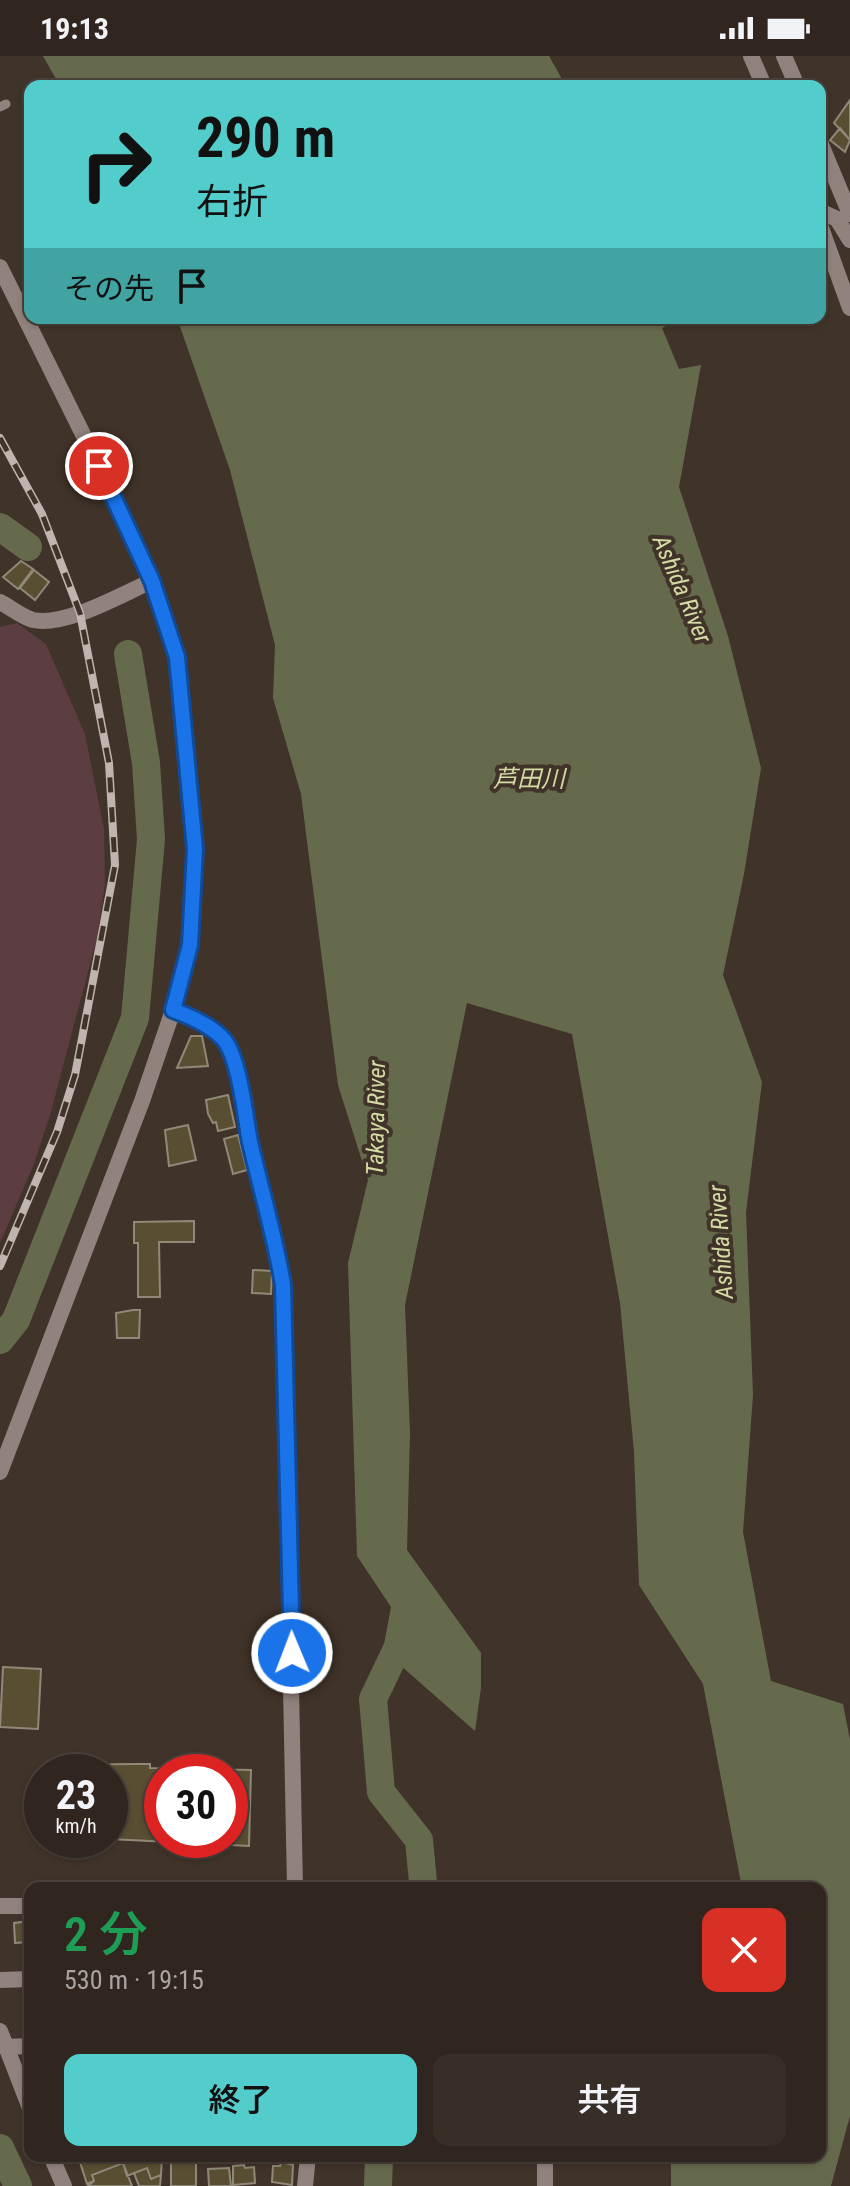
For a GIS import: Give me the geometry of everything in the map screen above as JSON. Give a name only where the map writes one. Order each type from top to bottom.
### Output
[{"type":"street","points":[[751,56],[761,80]]},
{"type":"street","points":[[784,56],[794,80]]},
{"type":"street","points":[[826,156],[850,214]]},
{"type":"street","points":[[826,214],[837,219],[850,240]]},
{"type":"street","points":[[826,242],[850,308]]},
{"type":"street","points":[[0,267],[24,315]]},
{"type":"street","points":[[0,1472],[142,1101],[173,1010],[190,945],[195,849],[177,657],[152,581],[127,523],[28,324]]},
{"type":"street","points":[[0,602],[31,620],[50,621],[80,613],[152,581]]},
{"type":"street","points":[[173,1010],[190,1016],[225,1041],[234,1064],[274,1230],[283,1285],[295,1882]]},
{"type":"street","points":[[0,1906],[24,1906]]},
{"type":"street","points":[[0,1980],[24,1979]]},
{"type":"street","points":[[2,2039],[24,2044]]},
{"type":"street","points":[[2,2039],[24,2093]]},
{"type":"street","points":[[54,2162],[64,2186]]},
{"type":"street","points":[[305,2186],[307,2162]]},
{"type":"street","points":[[545,2162],[545,2186]]},
{"type":"shaded area","points":[[17,623],[46,644],[85,734],[104,829],[105,884],[97,938],[51,1112],[34,1164],[0,1243],[0,627]]},
{"type":"water","points":[[43,56],[549,56],[563,80],[57,80]]},
{"type":"water","name":"芦田川","points":[[179,324],[670,324],[662,328],[679,369],[701,365],[679,487],[728,636],[761,768],[744,874],[723,975],[762,1082],[746,1212],[753,1395],[743,1532],[771,1681],[843,1704],[850,1740],[850,2116],[831,2186],[671,2186],[671,2162],[826,2162],[826,1882],[741,1882],[703,1684],[639,1585],[634,1452],[620,1303],[572,1034],[467,1003],[405,1305],[410,1433],[407,1550],[481,1653],[481,1688],[475,1731],[383,1650],[391,1607],[357,1556],[348,1263],[368,1180],[338,1085],[301,794],[273,698],[275,645],[230,470]]},
{"type":"building","points":[[850,100],[850,140],[834,123]]},
{"type":"building","points":[[840,128],[850,140],[845,152],[830,140]]},
{"type":"building","points":[[21,561],[33,569],[18,589],[3,577]]},
{"type":"building","points":[[34,570],[49,582],[35,600],[20,588]]},
{"type":"building","points":[[191,1036],[202,1036],[208,1066],[177,1068]]},
{"type":"building","points":[[228,1095],[235,1127],[218,1131],[216,1122],[213,1123],[208,1114],[206,1100]]},
{"type":"building","points":[[188,1125],[196,1160],[169,1166],[165,1130]]},
{"type":"building","points":[[238,1135],[247,1170],[233,1174],[224,1139]]},
{"type":"building","points":[[194,1221],[194,1242],[159,1242],[160,1297],[138,1297],[138,1243],[134,1243],[134,1222]]},
{"type":"building","points":[[253,1270],[272,1271],[271,1294],[252,1293]]},
{"type":"building","points":[[140,1310],[139,1338],[117,1338],[116,1313]]},
{"type":"building","points":[[3,1667],[41,1669],[38,1729],[0,1727]]},
{"type":"building","points":[[128,1764],[144,1764],[144,1841],[128,1840]]},
{"type":"building","points":[[248,1770],[251,1770],[248,1846]]},
{"type":"building","points":[[24,1922],[24,1942],[15,1943],[14,1923]]},
{"type":"building","points":[[80,2162],[162,2162],[161,2175],[151,2179],[147,2168],[127,2176],[123,2163],[92,2175],[94,2181],[87,2184]]},
{"type":"building","points":[[281,2162],[293,2165],[292,2185],[272,2182],[273,2166],[280,2166]]},
{"type":"building","points":[[123,2163],[132,2186],[88,2186],[94,2181],[92,2175]]},
{"type":"building","points":[[171,2163],[196,2163],[196,2186],[171,2186]]},
{"type":"building","points":[[244,2165],[245,2168],[254,2167],[255,2183],[233,2185],[233,2166]]},
{"type":"building","points":[[147,2168],[151,2179],[161,2175],[160,2186],[139,2186],[134,2173]]},
{"type":"building","points":[[229,2168],[231,2186],[209,2186],[208,2169]]},
{"type":"waterway","points":[[0,523],[28,547]]},
{"type":"waterway","points":[[0,527],[28,547]]},
{"type":"waterway","points":[[0,1340],[16,1320],[135,1018],[151,839],[146,763],[128,654]]},
{"type":"waterway","name":"Takaya River","points":[[404,1622],[405,1632],[373,1699],[381,1792],[419,1840],[423,1882]]},
{"type":"waterway","points":[[0,2148],[18,2186]]},
{"type":"waterway","name":"Takaya River","points":[[378,2186],[379,2162]]},
{"type":"railway","points":[[0,438],[42,514],[80,613],[109,763],[115,865],[75,1075],[57,1132],[0,1266]]},
{"type":"route","points":[[99,466],[152,581],[177,657],[195,849],[190,945],[173,1010],[190,1016],[225,1041],[234,1064],[274,1230],[283,1285],[292,1653]]},
{"type":"water label","name":"Ashida River","points":[[682,589]]},
{"type":"water label","name":"Ashida River","points":[[721,1242]]}]
